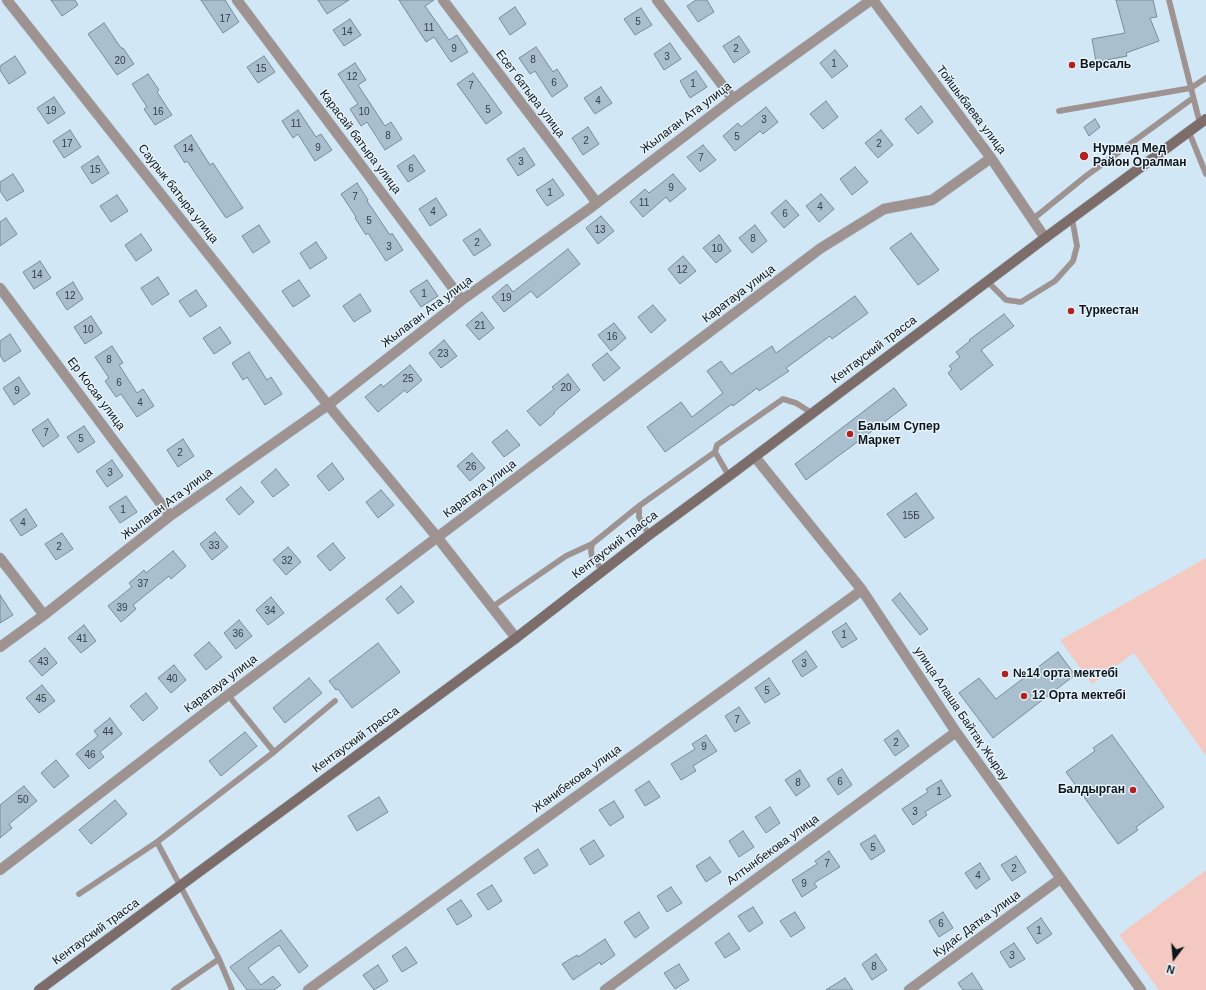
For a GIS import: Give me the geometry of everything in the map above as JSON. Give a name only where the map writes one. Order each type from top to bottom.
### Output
[{"type":"main road","name":"Кентауский трасса","points":[[38,990],[516,638],[649,535],[755,457],[987,281],[1203,122]]},
{"type":"street","name":"Саурык батыра улица","points":[[7,0],[328,404],[437,537],[516,638]]},
{"type":"street","name":"Карасай батыра улица","points":[[237,0],[462,300]]},
{"type":"street","name":"Есет батыра улица","points":[[443,0],[597,203]]},
{"type":"street","points":[[657,0],[733,99]]},
{"type":"street","name":"Жылаган Ата улица","points":[[0,647],[44,615],[170,516],[328,404],[462,300],[597,203],[733,99],[872,0]]},
{"type":"street","name":"Тойшыбаева улица","points":[[872,0],[991,158],[1045,238]]},
{"type":"street","name":"Каратауа улица","points":[[0,870],[228,695],[821,248],[884,209],[932,200],[991,158]]},
{"type":"street","name":"Ер Косая улица","points":[[0,288],[170,516]]},
{"type":"street","name":"улица Алаша Байтақ Жырау","points":[[755,457],[862,590],[956,732],[1141,990]]},
{"type":"street","points":[[0,558],[44,615]]},
{"type":"street","name":"Жанибекова улица","points":[[308,990],[862,590]]},
{"type":"street","name":"Алтынбекова улица","points":[[605,990],[956,732]]},
{"type":"street","name":"Кудас Датка улица","points":[[909,990],[1060,878]]},
{"type":"lane","points":[[1169,0],[1193,98],[1203,122]]},
{"type":"lane","points":[[1059,111],[1191,88],[1206,78]]},
{"type":"lane","points":[[1033,219],[1086,176],[1193,98]]},
{"type":"lane","points":[[1189,132],[1206,174]]},
{"type":"lane","points":[[987,281],[1006,300],[1021,302],[1055,281],[1073,261],[1077,246],[1072,218]]},
{"type":"lane","points":[[492,607],[566,556],[592,544],[639,506],[715,452],[718,445],[783,399],[790,400],[812,413]]},
{"type":"lane","points":[[715,452],[729,476]]},
{"type":"lane","points":[[639,506],[639,516],[649,535]]},
{"type":"lane","points":[[592,544],[592,557],[602,571]]},
{"type":"lane","points":[[228,695],[274,752]]},
{"type":"lane","points":[[79,894],[157,842],[274,752],[335,701]]},
{"type":"lane","points":[[157,842],[219,958],[232,990]]},
{"type":"lane","points":[[174,990],[219,958]]},
{"type":"shaded area","points":[[1206,558],[1206,756],[1134,653],[1092,684],[1060,640]]},
{"type":"shaded area","points":[[1206,870],[1206,990],[1159,990],[1119,935]]},
{"type":"building","points":[[51,0],[75,0],[78,5],[62,16]]},
{"type":"building","points":[[201,0],[225,0],[239,22],[223,33]]},
{"type":"building","points":[[318,0],[349,0],[327,14]]},
{"type":"building","points":[[399,0],[434,0],[425,6],[449,40],[457,35],[468,52],[451,62],[434,37],[426,42]]},
{"type":"building","points":[[696,0],[707,0],[714,12],[698,22],[687,6]]},
{"type":"building","points":[[1116,0],[1153,0],[1157,17],[1150,18],[1159,41],[1126,53],[1127,56],[1096,62],[1092,39],[1125,33]]},
{"type":"building","points":[[515,7],[526,24],[510,35],[499,18]]},
{"type":"building","points":[[641,8],[652,25],[635,35],[624,19]]},
{"type":"building","points":[[350,19],[361,35],[344,46],[333,30]]},
{"type":"building","points":[[104,23],[134,64],[117,75],[88,34]]},
{"type":"building","points":[[739,36],[750,52],[734,63],[723,46]]},
{"type":"building","points":[[670,43],[681,59],[664,70],[654,54]]},
{"type":"building","points":[[536,47],[553,72],[557,69],[568,86],[552,97],[535,71],[530,74],[519,58]]},
{"type":"building","points":[[835,50],[848,66],[832,78],[820,63]]},
{"type":"building","points":[[15,56],[26,73],[9,84],[0,70],[0,66]]},
{"type":"building","points":[[264,56],[275,72],[258,83],[247,67]]},
{"type":"building","points":[[355,63],[366,80],[358,85],[385,126],[391,122],[402,139],[385,150],[367,122],[361,126],[350,109],[358,104],[338,74]]},
{"type":"building","points":[[696,71],[707,87],[690,98],[680,81]]},
{"type":"building","points":[[473,73],[502,113],[486,124],[457,84]]},
{"type":"building","points":[[148,74],[159,90],[157,92],[172,115],[155,125],[144,109],[147,107],[132,84]]},
{"type":"building","points":[[601,87],[612,103],[595,114],[584,98]]},
{"type":"building","points":[[54,97],[65,113],[48,124],[37,108]]},
{"type":"building","points":[[826,101],[838,117],[823,129],[810,114]]},
{"type":"building","points":[[921,106],[933,122],[918,134],[905,119]]},
{"type":"building","points":[[766,107],[778,122],[763,134],[760,131],[735,151],[723,136],[738,123],[741,127]]},
{"type":"building","points":[[298,110],[316,137],[321,134],[332,150],[315,161],[298,134],[293,138],[282,121]]},
{"type":"building","points":[[1095,119],[1100,127],[1089,136],[1084,127]]},
{"type":"building","points":[[588,127],[599,144],[583,155],[572,138]]},
{"type":"building","points":[[70,130],[81,147],[64,158],[53,141]]},
{"type":"building","points":[[881,130],[893,145],[878,158],[865,143]]},
{"type":"building","points":[[191,135],[210,165],[213,163],[243,208],[226,218],[187,161],[185,163],[174,146]]},
{"type":"building","points":[[703,145],[716,160],[700,172],[687,157]]},
{"type":"building","points":[[524,148],[535,165],[518,176],[507,159]]},
{"type":"building","points":[[414,155],[425,171],[408,182],[397,166]]},
{"type":"building","points":[[98,156],[109,173],[92,184],[81,167]]},
{"type":"building","points":[[855,167],[868,182],[852,195],[840,179]]},
{"type":"building","points":[[13,174],[24,191],[7,201],[0,191],[0,182]]},
{"type":"building","points":[[673,174],[686,189],[670,202],[666,197],[643,217],[630,202],[645,189],[649,193]]},
{"type":"building","points":[[553,179],[564,195],[547,206],[536,190]]},
{"type":"building","points":[[357,183],[368,200],[367,201],[390,235],[392,233],[403,250],[386,261],[368,233],[366,235],[341,194]]},
{"type":"building","points":[[821,194],[834,209],[819,222],[806,206]]},
{"type":"building","points":[[117,195],[128,211],[111,222],[100,206]]},
{"type":"building","points":[[436,198],[447,215],[430,226],[419,209]]},
{"type":"building","points":[[786,200],[799,215],[784,228],[771,213]]},
{"type":"building","points":[[601,216],[614,231],[598,244],[586,228]]},
{"type":"building","points":[[6,218],[17,234],[0,246],[0,222]]},
{"type":"building","points":[[259,225],[270,242],[253,253],[242,236]]},
{"type":"building","points":[[755,225],[767,241],[752,253],[739,238]]},
{"type":"building","points":[[480,229],[491,245],[474,256],[463,240]]},
{"type":"building","points":[[911,233],[939,270],[918,285],[890,248]]},
{"type":"building","points":[[141,234],[152,250],[136,261],[125,245]]},
{"type":"building","points":[[719,235],[731,251],[716,263],[703,248]]},
{"type":"building","points":[[316,242],[327,258],[310,269],[300,253]]},
{"type":"building","points":[[568,249],[580,264],[537,298],[531,291],[504,312],[492,297],[507,284],[513,292]]},
{"type":"building","points":[[683,256],[696,271],[680,284],[668,269]]},
{"type":"building","points":[[40,261],[51,278],[34,289],[23,272]]},
{"type":"building","points":[[158,277],[169,294],[152,305],[141,288]]},
{"type":"building","points":[[299,280],[310,296],[293,307],[282,291]]},
{"type":"building","points":[[427,280],[438,296],[421,307],[410,291]]},
{"type":"building","points":[[73,282],[83,299],[67,310],[56,293]]},
{"type":"building","points":[[196,290],[207,306],[190,317],[179,301]]},
{"type":"building","points":[[360,294],[371,311],[354,322],[343,306]]},
{"type":"building","points":[[855,296],[868,313],[832,339],[830,336],[786,368],[789,371],[759,391],[757,388],[733,406],[732,404],[665,452],[647,427],[681,402],[692,417],[723,393],[707,371],[721,361],[731,374],[772,346],[776,353]]},
{"type":"building","points":[[653,305],[666,320],[651,333],[638,317]]},
{"type":"building","points":[[482,312],[494,328],[479,340],[466,325]]},
{"type":"building","points":[[1004,314],[1014,326],[981,350],[993,365],[961,390],[948,373],[952,369],[949,366],[960,357],[956,352],[970,341],[969,340]]},
{"type":"building","points":[[91,316],[102,333],[85,344],[74,327]]},
{"type":"building","points":[[614,323],[626,338],[611,351],[598,335]]},
{"type":"building","points":[[220,327],[231,343],[214,354],[203,338]]},
{"type":"building","points":[[10,334],[21,351],[4,362],[0,355],[0,341]]},
{"type":"building","points":[[444,340],[457,356],[441,368],[429,353]]},
{"type":"building","points":[[112,346],[123,363],[119,365],[137,393],[143,389],[154,406],[137,417],[121,394],[116,397],[105,381],[109,378],[95,357]]},
{"type":"building","points":[[249,352],[267,380],[271,377],[282,394],[265,405],[247,377],[243,380],[232,363]]},
{"type":"building","points":[[607,353],[620,368],[604,381],[592,365]]},
{"type":"building","points":[[410,365],[422,380],[407,393],[405,390],[378,412],[365,397],[381,384],[383,387]]},
{"type":"building","points":[[568,374],[580,390],[540,426],[527,411],[554,389],[552,387]]},
{"type":"building","points":[[19,377],[30,394],[14,405],[3,388]]},
{"type":"building","name":"Балым Супер Маркет","points":[[894,388],[907,405],[806,480],[795,464]]},
{"type":"building","points":[[48,419],[59,436],[43,447],[32,430]]},
{"type":"building","points":[[84,426],[95,442],[78,453],[67,437]]},
{"type":"building","points":[[507,430],[520,445],[504,457],[492,442]]},
{"type":"building","points":[[183,439],[194,456],[178,467],[167,450]]},
{"type":"building","points":[[472,453],[485,468],[470,481],[457,466]]},
{"type":"building","points":[[112,460],[123,476],[107,487],[96,471]]},
{"type":"building","points":[[332,463],[344,479],[329,491],[317,476]]},
{"type":"building","points":[[276,469],[289,485],[273,497],[261,482]]},
{"type":"building","points":[[241,487],[254,502],[239,515],[226,499]]},
{"type":"building","points":[[381,490],[394,505],[378,518],[366,502]]},
{"type":"building","points":[[916,493],[934,518],[905,538],[887,514]]},
{"type":"building","points":[[126,496],[137,512],[120,523],[109,507]]},
{"type":"building","points":[[26,509],[37,526],[21,536],[10,520]]},
{"type":"building","points":[[215,532],[228,547],[212,560],[200,544]]},
{"type":"building","points":[[62,533],[73,549],[56,560],[45,544]]},
{"type":"building","points":[[333,543],[345,558],[330,571],[317,556]]},
{"type":"building","points":[[288,547],[301,562],[286,575],[273,560]]},
{"type":"building","points":[[173,551],[186,566],[171,579],[169,576],[133,605],[136,609],[121,622],[108,606],[132,587],[129,583],[144,570],[146,573]]},
{"type":"building","points":[[401,586],[414,602],[398,614],[386,599]]},
{"type":"building","points":[[900,593],[928,629],[920,635],[892,600]]},
{"type":"building","points":[[0,595],[13,615],[0,623]]},
{"type":"building","points":[[271,597],[284,613],[268,625],[256,610]]},
{"type":"building","points":[[239,620],[252,636],[236,649],[224,633]]},
{"type":"building","points":[[846,623],[857,639],[842,648],[832,632]]},
{"type":"building","points":[[84,625],[96,641],[81,653],[68,638]]},
{"type":"building","points":[[209,642],[222,657],[206,670],[194,655]]},
{"type":"building","points":[[378,643],[400,672],[352,708],[338,689],[336,690],[329,681]]},
{"type":"building","points":[[45,648],[57,663],[42,676],[29,661]]},
{"type":"building","points":[[806,651],[817,667],[802,677],[792,661]]},
{"type":"building","name":"12 Орта мектебі","points":[[1058,652],[1075,675],[993,738],[959,693],[979,678],[996,699]]},
{"type":"building","points":[[174,665],[186,680],[171,693],[158,678]]},
{"type":"building","points":[[309,678],[322,693],[285,723],[273,708]]},
{"type":"building","points":[[769,678],[780,694],[765,703],[755,688]]},
{"type":"building","points":[[42,685],[55,701],[39,713],[26,698]]},
{"type":"building","points":[[146,693],[158,708],[143,721],[130,706]]},
{"type":"building","points":[[739,707],[750,723],[735,732],[725,716]]},
{"type":"building","points":[[110,718],[122,734],[100,752],[104,757],[89,769],[76,754],[98,736],[94,731]]},
{"type":"building","points":[[898,730],[909,746],[895,756],[884,740]]},
{"type":"building","points":[[245,732],[257,746],[221,776],[209,761]]},
{"type":"building","points":[[706,735],[717,751],[693,766],[696,771],[681,780],[671,764],[695,749],[692,744]]},
{"type":"building","name":"Балдырган","points":[[1112,735],[1164,807],[1136,827],[1138,830],[1118,844],[1066,772],[1095,751],[1093,748]]},
{"type":"building","points":[[56,760],[69,776],[54,788],[41,773]]},
{"type":"building","points":[[842,769],[852,785],[838,795],[827,779]]},
{"type":"building","points":[[800,770],[810,786],[796,796],[785,780]]},
{"type":"building","points":[[941,780],[951,796],[925,812],[927,815],[913,825],[902,809],[928,792],[926,789]]},
{"type":"building","points":[[649,781],[660,797],[645,806],[635,790]]},
{"type":"building","points":[[24,786],[37,801],[9,824],[12,828],[0,838],[0,805]]},
{"type":"building","points":[[379,797],[388,812],[357,831],[348,816]]},
{"type":"building","points":[[115,800],[127,814],[91,844],[79,830]]},
{"type":"building","points":[[614,801],[624,817],[610,826],[599,810]]},
{"type":"building","points":[[770,807],[780,823],[766,833],[755,817]]},
{"type":"building","points":[[743,831],[754,847],[739,857],[729,841]]},
{"type":"building","points":[[875,835],[885,851],[871,860],[860,844]]},
{"type":"building","points":[[594,840],[604,856],[590,865],[580,849]]},
{"type":"building","points":[[538,849],[548,865],[534,874],[524,858]]},
{"type":"building","points":[[829,851],[840,867],[814,883],[817,887],[802,897],[792,880],[817,864],[815,861]]},
{"type":"building","points":[[1016,856],[1026,872],[1012,881],[1001,865]]},
{"type":"building","points":[[710,857],[721,872],[706,882],[696,866]]},
{"type":"building","points":[[980,863],[990,879],[976,889],[965,873]]},
{"type":"building","points":[[492,885],[502,901],[488,910],[477,894]]},
{"type":"building","points":[[671,887],[682,903],[667,912],[657,896]]},
{"type":"building","points":[[461,900],[472,916],[457,925],[447,909]]},
{"type":"building","points":[[753,907],[763,923],[749,932],[738,916]]},
{"type":"building","points":[[639,912],[649,928],[635,938],[624,922]]},
{"type":"building","points":[[795,912],[805,928],[791,937],[780,921]]},
{"type":"building","points":[[943,912],[953,928],[939,937],[929,921]]},
{"type":"building","points":[[1041,918],[1052,934],[1037,944],[1027,928]]},
{"type":"building","points":[[281,930],[308,966],[299,973],[279,945],[248,968],[261,985],[273,976],[281,985],[274,990],[247,990],[230,967]]},
{"type":"building","points":[[729,933],[740,949],[725,958],[715,943]]},
{"type":"building","points":[[605,939],[615,955],[601,965],[600,962],[573,980],[562,964],[577,955],[578,957]]},
{"type":"building","points":[[1014,943],[1025,959],[1010,968],[1000,952]]},
{"type":"building","points":[[406,947],[417,963],[402,972],[392,956]]},
{"type":"building","points":[[876,954],[887,970],[872,980],[862,964]]},
{"type":"building","points":[[679,964],[689,980],[675,989],[664,973]]},
{"type":"building","points":[[378,965],[388,981],[374,990],[363,975]]},
{"type":"building","points":[[972,973],[983,990],[963,990],[958,983]]},
{"type":"building","points":[[845,978],[853,990],[826,990]]},
{"type":"place","name":"Версаль","points":[[1072,65]]},
{"type":"place","name":"Нурмед Мед Район Оралман","points":[[1084,156]]},
{"type":"place","name":"Туркестан","points":[[1071,311]]},
{"type":"place","name":"Балым Супер Маркет","points":[[850,434]]},
{"type":"place","name":"№14 орта мектебі","points":[[1005,674]]},
{"type":"place","name":"12 Орта мектебі","points":[[1024,696]]},
{"type":"place","name":"Балдырган","points":[[1133,790]]}]
